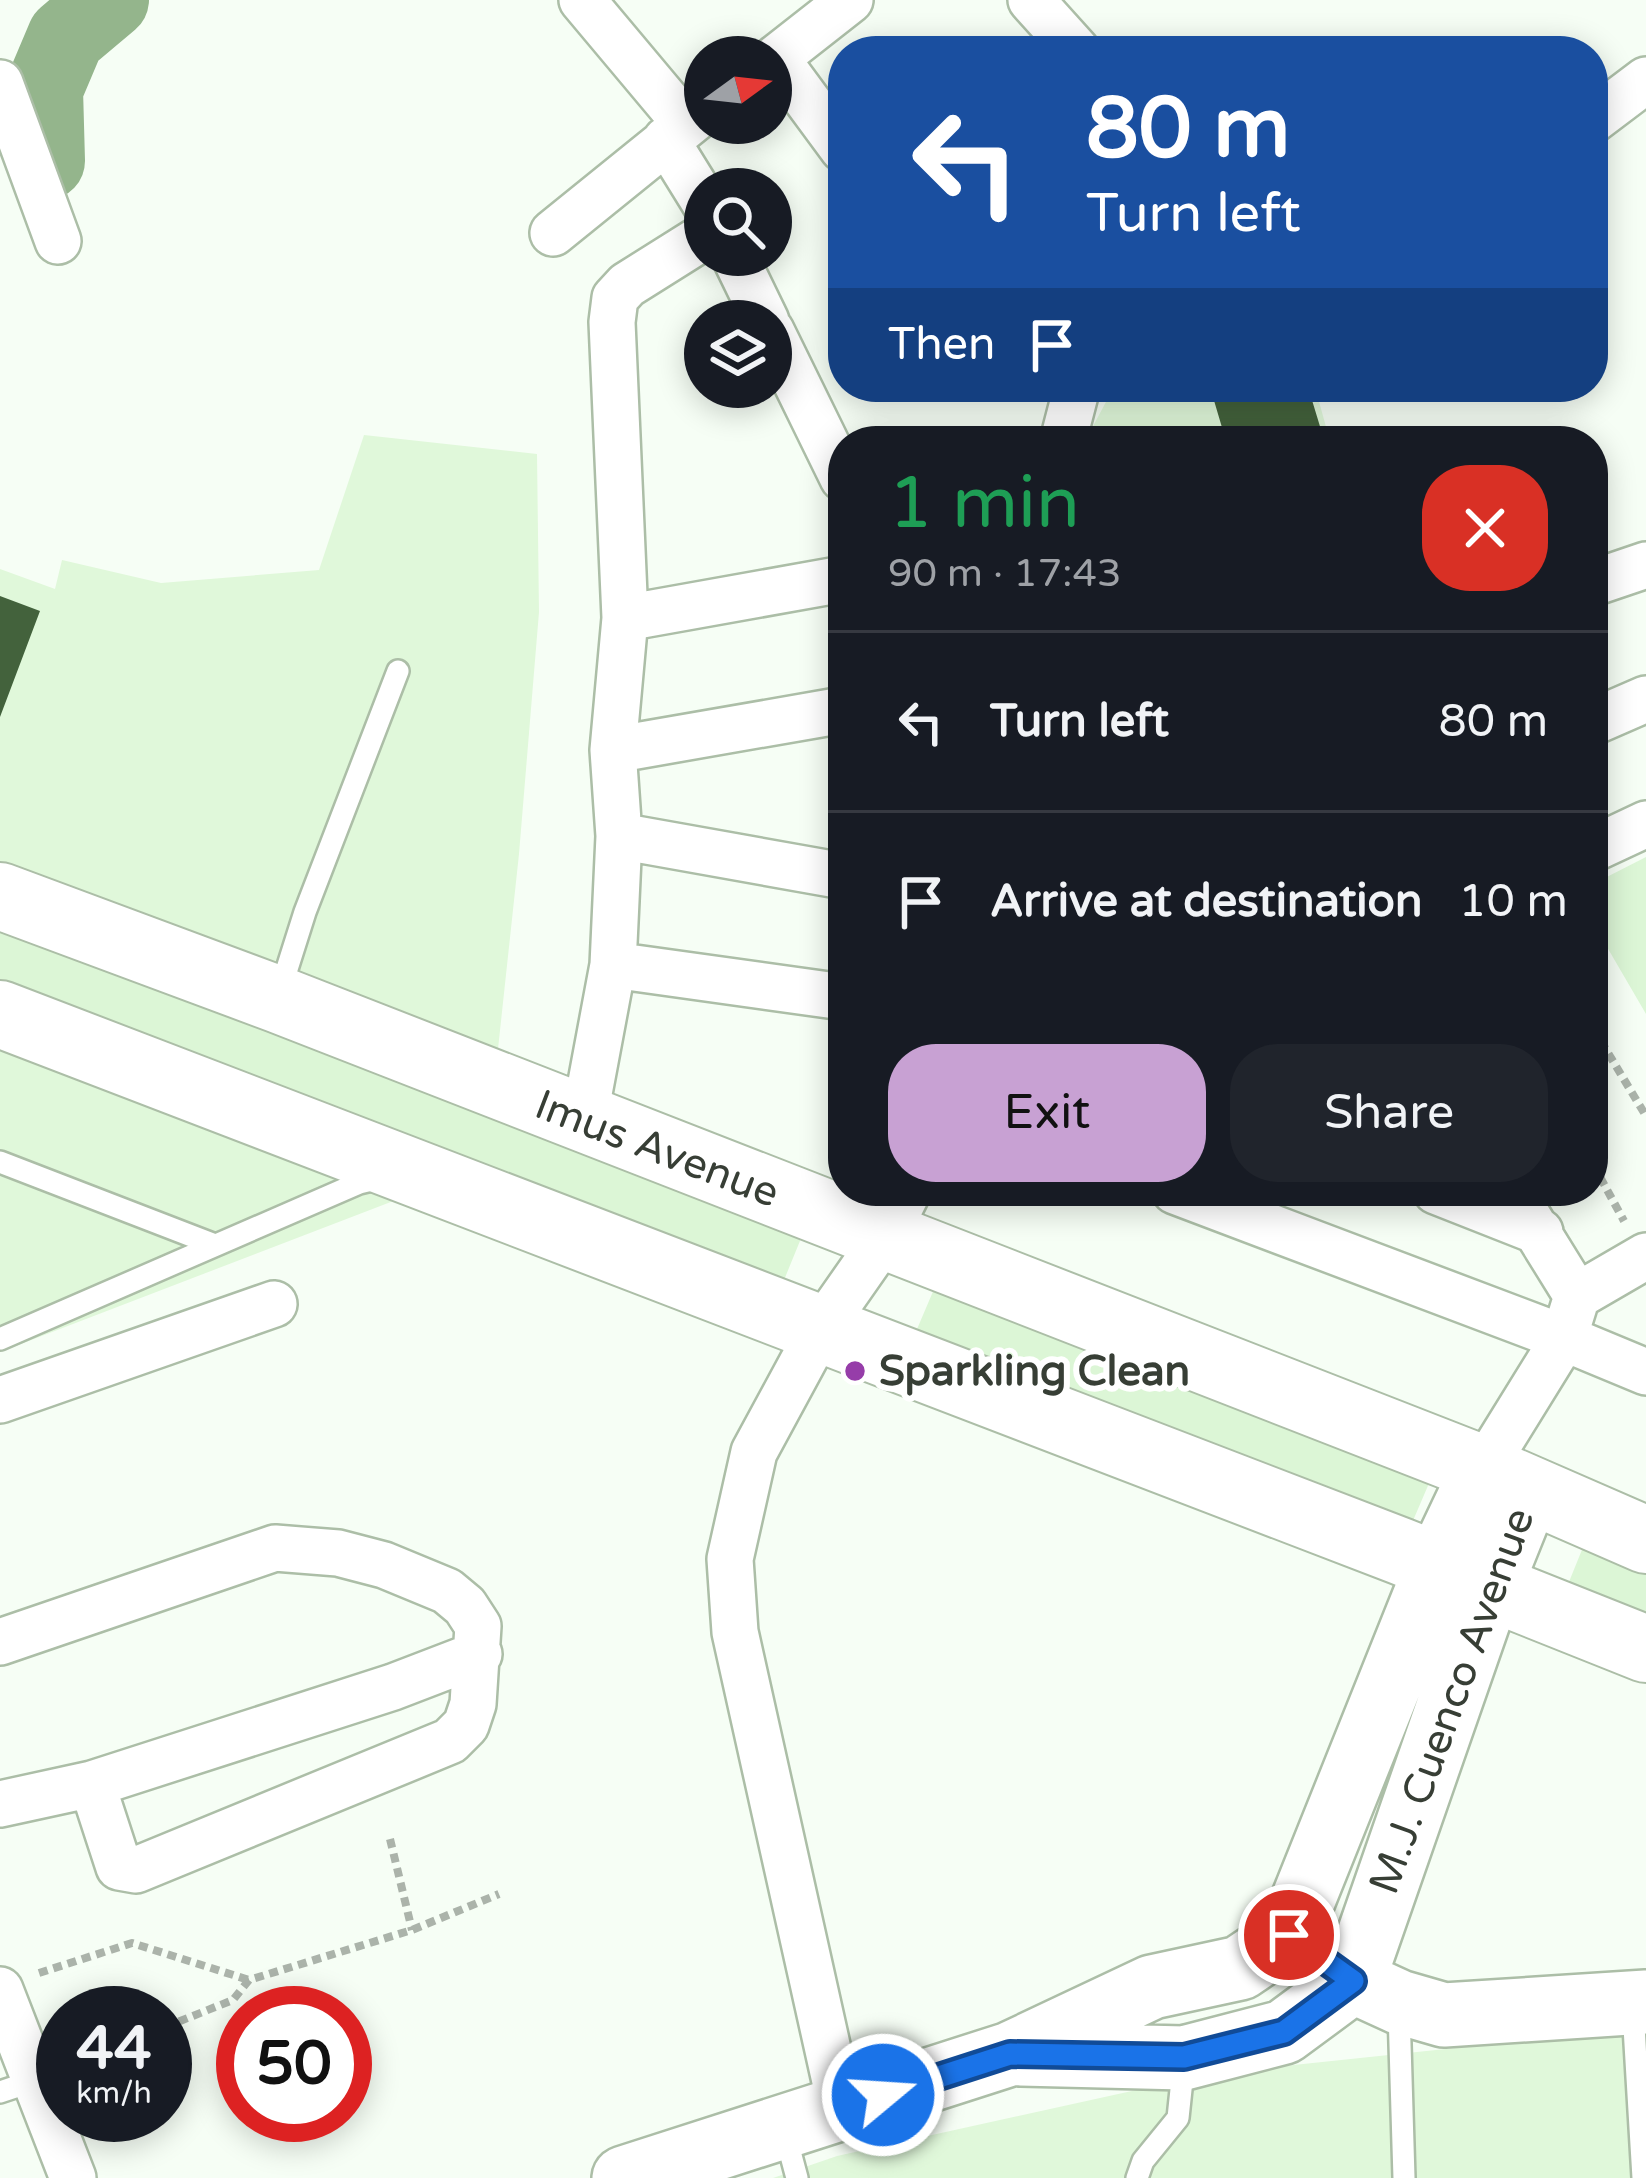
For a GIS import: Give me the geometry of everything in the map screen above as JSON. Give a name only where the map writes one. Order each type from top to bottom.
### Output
[{"type":"main road","name":"Imus Avenue","points":[[0,896],[584,1120],[828,1194]]},
{"type":"main road","points":[[0,1014],[1646,1649]]},
{"type":"main road","name":"Imus Avenue","points":[[896,1214],[1646,1540]]},
{"type":"main road","name":"M.J. Cuenco Avenue","points":[[1289,1935],[1464,1576],[1506,1479]]},
{"type":"main road","name":"M.J. Cuenco Avenue","points":[[1376,1991],[1464,1576]]},
{"type":"main road","points":[[624,2178],[807,2138],[1010,2054],[1152,1987],[1240,1968],[1289,1935],[1376,1991],[1444,2015],[1640,2003]]},
{"type":"main road","points":[[1010,2054],[1184,2057],[1284,2032],[1376,1991]]},
{"type":"street","points":[[582,0],[684,123]]},
{"type":"street","points":[[792,46],[850,0]]},
{"type":"street","points":[[1031,0],[1063,36]]},
{"type":"street","points":[[1608,109],[1646,80]]},
{"type":"street","points":[[0,82],[58,242]]},
{"type":"street","points":[[792,83],[828,130]]},
{"type":"street","points":[[553,233],[684,127]]},
{"type":"street","points":[[584,1120],[613,965],[620,836],[613,750],[626,618],[612,322],[615,298],[627,285],[684,249]]},
{"type":"street","points":[[792,374],[828,447]]},
{"type":"street","points":[[1608,578],[1646,565]]},
{"type":"street","points":[[626,618],[828,582]]},
{"type":"street","points":[[1608,715],[1646,699]]},
{"type":"street","points":[[613,750],[828,713]]},
{"type":"street","points":[[759,726],[828,734]]},
{"type":"street","points":[[1608,842],[1646,824]]},
{"type":"street","points":[[620,836],[828,873]]},
{"type":"street","points":[[613,965],[828,996]]},
{"type":"street","points":[[1221,1206],[1571,1317],[1646,1372]]},
{"type":"street","points":[[1474,1206],[1540,1232]]},
{"type":"street","points":[[1522,1206],[1540,1232],[1571,1317]]},
{"type":"street","points":[[807,2138],[735,1632],[730,1559],[754,1452],[820,1330],[896,1214]]},
{"type":"street","points":[[1506,1479],[1523,1408],[1571,1317],[1645,1257]]},
{"type":"street","points":[[0,1400],[274,1304]]},
{"type":"street","points":[[0,1642],[275,1548],[338,1553],[384,1565],[447,1591],[478,1626],[473,1704],[466,1725],[450,1741],[136,1870],[119,1867],[92,1784]]},
{"type":"street","points":[[0,1804],[92,1784],[393,1687],[479,1654]]},
{"type":"street","points":[[11,1984],[18,2086],[73,2178]]},
{"type":"lane","points":[[278,1000],[304,912],[398,671]]},
{"type":"lane","points":[[0,1162],[215,1245]]},
{"type":"lane","points":[[0,1340],[358,1183],[406,1171]]},
{"type":"lane","points":[[1376,1991],[1404,2178]]},
{"type":"lane","points":[[1640,2003],[1643,2178]]},
{"type":"lane","points":[[1137,2178],[1143,2161],[1178,2118],[1184,2057]]},
{"type":"path","points":[[1608,1053],[1646,1117]]},
{"type":"path","points":[[1608,1191],[1645,1257]]},
{"type":"path","points":[[389,1839],[412,1930]]},
{"type":"path","points":[[192,2016],[232,2000],[249,1980],[412,1930],[499,1894]]},
{"type":"path","points":[[11,1984],[132,1943],[249,1980]]},
{"type":"shaded area","points":[[1106,402],[1319,402],[1326,426],[1093,426]]},
{"type":"shaded area","points":[[364,435],[537,454],[539,612],[498,1049],[194,942],[0,865],[0,569],[55,589],[62,560],[161,583],[319,570]]},
{"type":"shaded area","points":[[1646,857],[1646,1014],[1608,949],[1608,876]]},
{"type":"shaded area","points":[[0,899],[813,1209],[771,1312],[0,1014]]},
{"type":"shaded area","points":[[0,1045],[409,1195],[0,1352]]},
{"type":"shaded area","points":[[946,1261],[1442,1453],[1400,1551],[903,1362]]},
{"type":"shaded area","points":[[1594,1520],[1646,1541],[1646,1653],[1556,1614]]},
{"type":"shaded area","points":[[1559,2037],[1646,2037],[1646,2178],[773,2178],[837,2156],[1209,2074]]},
{"type":"building","points":[[1214,402],[1313,402],[1320,426],[1222,426]]},
{"type":"building","points":[[0,596],[40,611],[0,717]]},
{"type":"waterway","points":[[46,161],[44,89],[66,37],[110,0]]},
{"type":"place","name":"Sparkling Clean","points":[[855,1371]]},
{"type":"route","points":[[883,2095],[1010,2054],[1184,2057],[1284,2032],[1353,1981],[1289,1935]]}]
